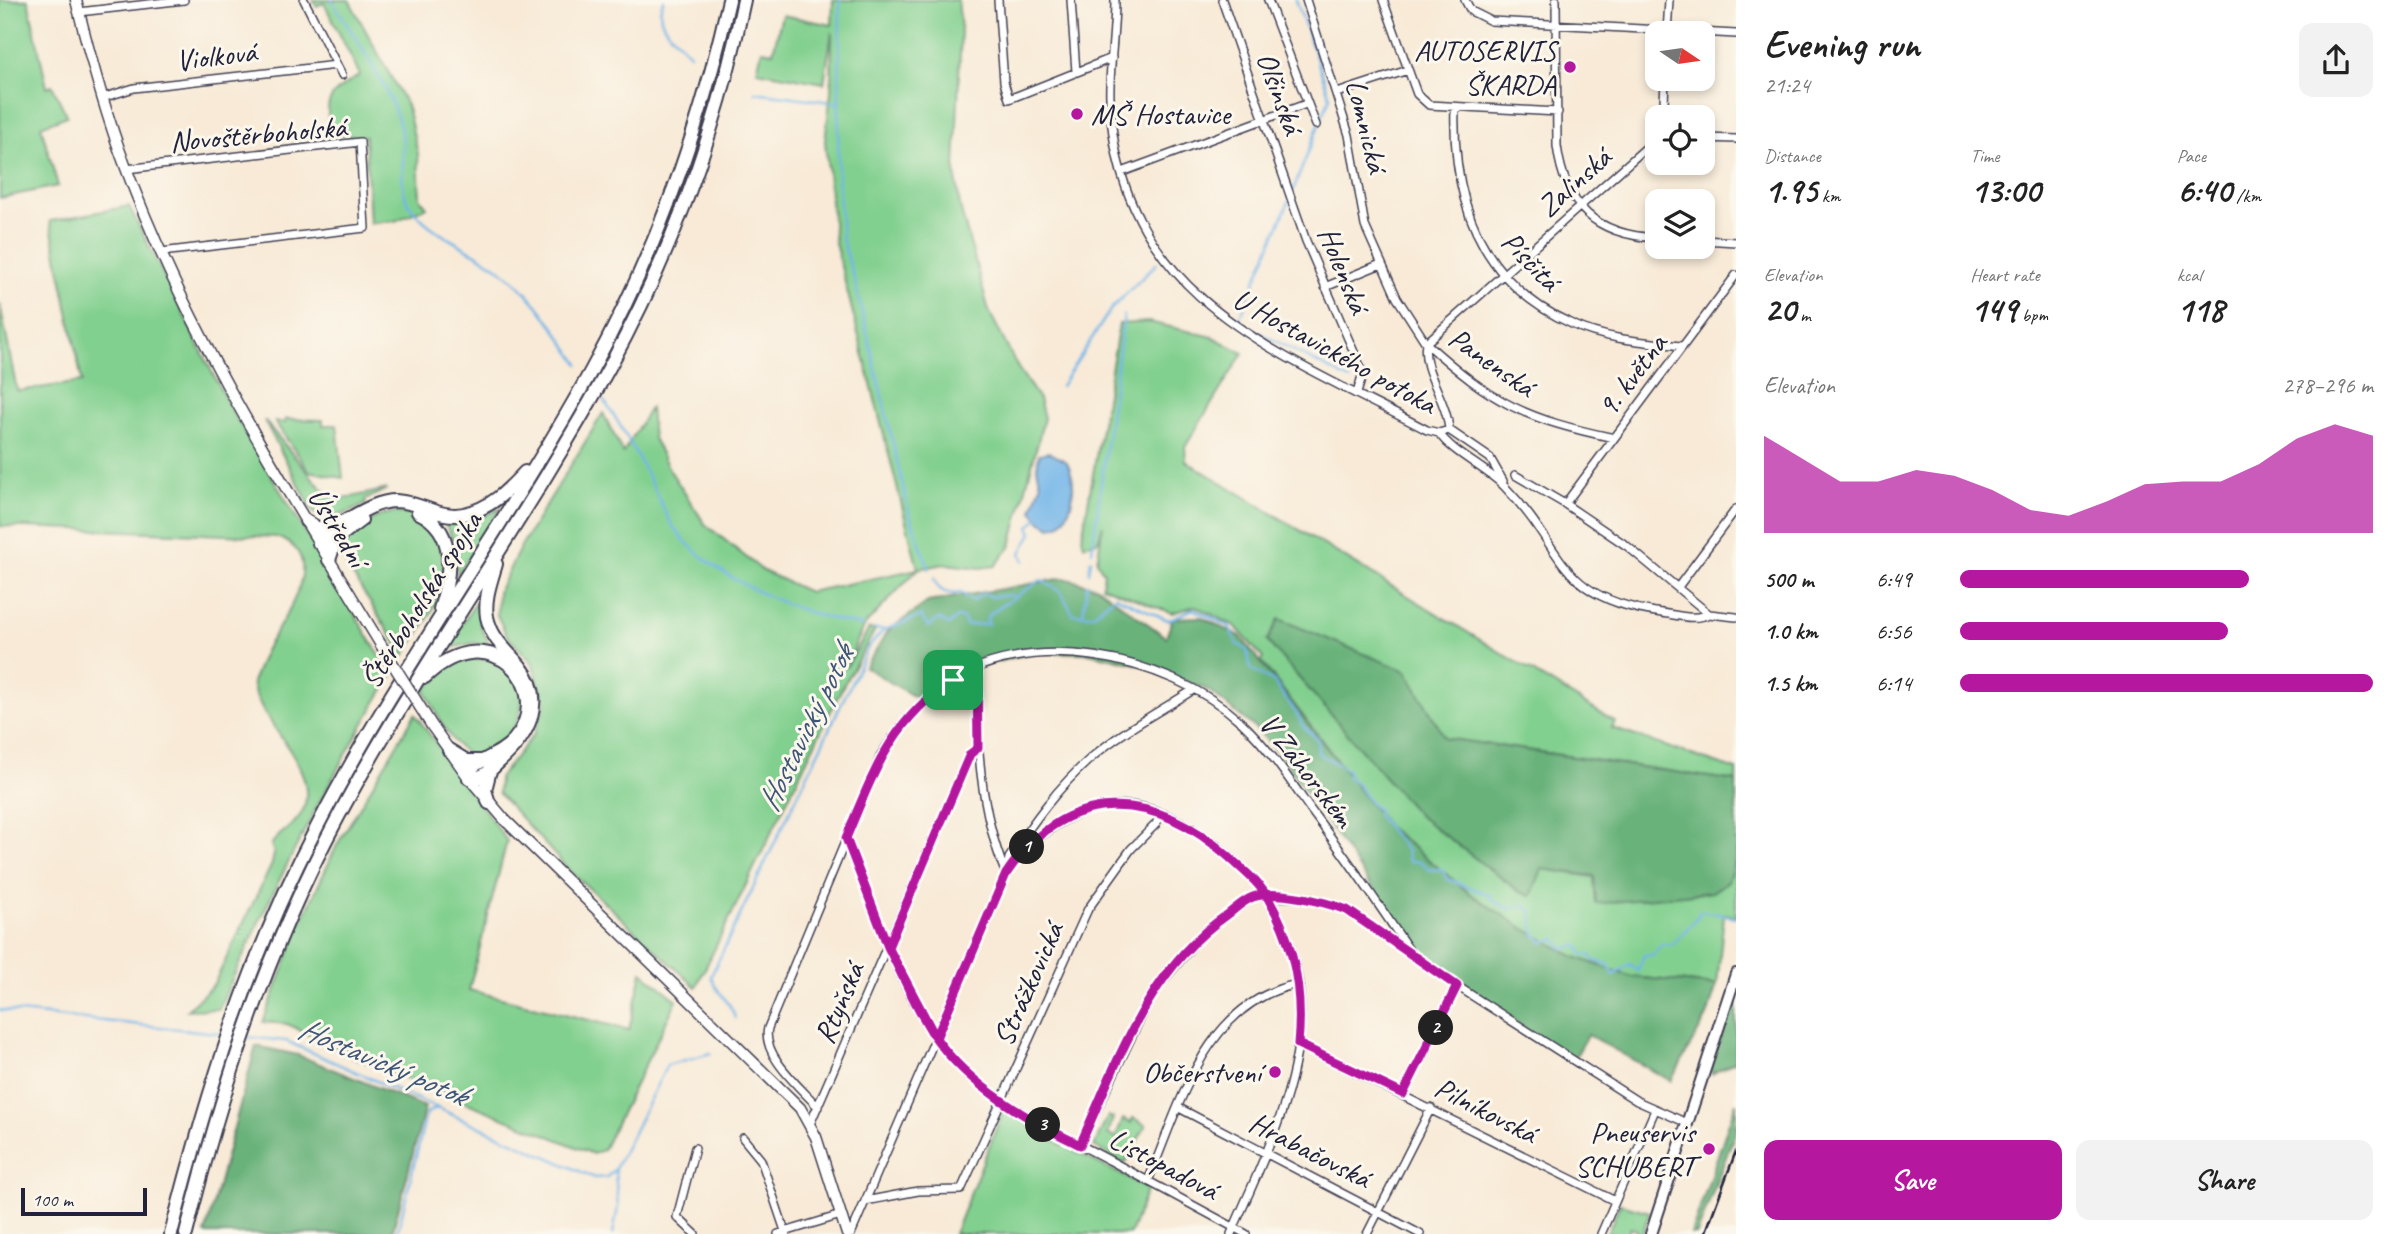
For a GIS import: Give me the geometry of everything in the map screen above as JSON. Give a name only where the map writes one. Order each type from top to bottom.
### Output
[{"type":"highway","name":"Štěrboholská spojka","points":[[171,1234],[224,1045],[268,929],[307,846],[375,722],[544,452],[601,353],[653,242],[699,116],[729,0]]},
{"type":"highway","name":"Štěrboholská spojka","points":[[186,1234],[239,1045],[288,920],[317,858],[403,704],[590,402],[650,284],[704,147],[744,0]]},
{"type":"highway","points":[[319,543],[326,545],[333,533],[371,507],[391,502],[453,515],[477,510],[501,495],[544,452]]},
{"type":"highway","points":[[306,521],[333,533],[387,508],[409,509],[433,521],[446,542],[450,569],[443,599],[429,636]]},
{"type":"highway","points":[[329,560],[333,533]]},
{"type":"highway","points":[[470,778],[471,768],[486,766],[522,739],[531,720],[533,705],[527,678],[497,643],[486,614],[492,578],[509,535]]},
{"type":"highway","points":[[403,704],[427,674],[452,656],[478,652],[506,661],[523,684],[527,701],[526,717],[511,743],[486,766],[485,790],[489,803]]},
{"type":"highway","points":[[449,750],[467,761],[486,766]]},
{"type":"main road","points":[[1651,1234],[1736,974]]},
{"type":"street","name":"Ústřední","points":[[76,0],[102,98],[126,169],[161,252],[246,418],[329,560],[432,726],[489,803],[570,886],[780,1086],[810,1124],[849,1234]]},
{"type":"street","name":"Violková","points":[[79,12],[184,0]]},
{"type":"street","points":[[303,0],[342,75]]},
{"type":"street","points":[[999,0],[1004,82],[1009,99],[1112,58]]},
{"type":"street","points":[[1071,0],[1076,72]]},
{"type":"street","name":"U Hostavického potoka","points":[[1115,0],[1110,115],[1122,172],[1148,234],[1200,299],[1232,326],[1427,430],[1439,433],[1507,489],[1569,572],[1592,593],[1618,605],[1643,611],[1702,618],[1709,614]]},
{"type":"street","name":"Olšinská","points":[[1222,0],[1295,202]]},
{"type":"street","points":[[1268,0],[1316,125]]},
{"type":"street","name":"Lomnická","points":[[1306,0],[1349,135],[1365,226],[1397,298],[1426,343],[1424,356],[1448,410],[1449,430]]},
{"type":"street","points":[[1383,0],[1408,70],[1422,100],[1429,105],[1558,111]]},
{"type":"street","points":[[1465,0],[1471,11],[1490,21],[1645,31]]},
{"type":"street","points":[[1556,0],[1560,168],[1579,207],[1598,223],[1617,232],[1645,236]]},
{"type":"street","points":[[1668,21],[1669,0]]},
{"type":"street","points":[[1715,33],[1736,34]]},
{"type":"street","name":"Violková","points":[[102,98],[134,89],[337,65]]},
{"type":"street","points":[[1337,93],[1408,70]]},
{"type":"street","points":[[1122,172],[1306,104]]},
{"type":"street","name":"Písčitá","points":[[1455,107],[1453,150],[1466,211],[1481,243],[1505,274],[1541,306],[1572,325],[1626,339],[1682,346]]},
{"type":"street","points":[[1715,138],[1736,139]]},
{"type":"street","name":"Novoštěrboholská","points":[[126,169],[360,142],[365,228],[161,252]]},
{"type":"street","name":"Zalinská","points":[[1426,343],[1645,149]]},
{"type":"street","name":"Holenská","points":[[1295,202],[1325,287],[1363,373],[1357,393]]},
{"type":"street","points":[[1715,241],[1736,242]]},
{"type":"street","points":[[1325,287],[1381,264]]},
{"type":"street","name":"9. května","points":[[1565,504],[1736,275]]},
{"type":"street","name":"Panenská","points":[[1426,343],[1468,380],[1517,410],[1566,428],[1614,438]]},
{"type":"street","points":[[1449,430],[1490,458],[1507,489]]},
{"type":"street","name":"U Hostavického potoka","points":[[1439,433],[1449,430]]},
{"type":"street","points":[[1515,475],[1565,504],[1678,587],[1709,614],[1736,617]]},
{"type":"street","points":[[1678,587],[1736,509]]},
{"type":"street","name":"V Záhorském","points":[[818,1107],[773,1053],[766,1036],[881,755],[906,720],[941,688],[977,670],[1023,655],[1085,656],[1151,671],[1193,690],[1241,722],[1270,754],[1413,956]]},
{"type":"street","points":[[977,670],[978,748],[987,809],[1006,874]]},
{"type":"street","points":[[1006,874],[1009,858],[1062,786],[1092,758],[1128,731],[1193,690]]},
{"type":"street","name":"Rtyňská","points":[[810,1124],[970,754],[978,748]]},
{"type":"street","points":[[849,1234],[866,1202],[1006,874],[1018,856],[1039,836],[1077,814],[1118,804],[1161,813],[1216,846],[1267,897],[1284,929],[1298,984],[1298,1044],[1289,1087],[1266,1152],[1232,1231]]},
{"type":"street","name":"Strážkovická","points":[[866,1202],[918,1191],[961,1190],[1088,908],[1131,849],[1156,824],[1161,813]]},
{"type":"street","name":"Listopadová","points":[[846,838],[888,947],[936,1038],[971,1075],[1001,1100],[1232,1231],[1246,1234]]},
{"type":"street","points":[[1080,1145],[1139,1018],[1168,972],[1222,918],[1254,896],[1267,897]]},
{"type":"street","name":"V Záhorském","points":[[1267,897],[1306,898],[1347,910],[1457,986],[1656,1110],[1687,1123]]},
{"type":"street","points":[[1148,1181],[1198,1065],[1220,1029],[1243,1007],[1280,988],[1298,984]]},
{"type":"street","points":[[1403,1094],[1457,986]]},
{"type":"street","name":"Pilníkovská","points":[[1298,1044],[1615,1201]]},
{"type":"street","name":"Hrabačovská","points":[[1179,1108],[1420,1234]]},
{"type":"street","points":[[1367,1234],[1431,1108]]},
{"type":"street","points":[[1601,1234],[1656,1110]]},
{"type":"street","points":[[743,1138],[761,1160],[783,1233],[841,1215]]},
{"type":"street","points":[[695,1147],[677,1217],[695,1234]]},
{"type":"green space","points":[[0,0],[28,0],[47,87],[52,85],[67,116],[41,126],[58,186],[0,198]]},
{"type":"green space","points":[[313,0],[349,0],[407,106],[418,154],[420,198],[427,207],[395,221],[370,223],[365,136],[333,136],[328,114],[328,106],[335,93],[360,75],[324,3],[316,6]]},
{"type":"green space","points":[[735,0],[738,0],[712,99],[679,194],[641,288],[596,380],[594,377],[708,104]]},
{"type":"green space","points":[[833,0],[958,0],[961,30],[955,170],[960,207],[989,311],[1018,368],[1039,399],[1044,418],[1011,546],[995,566],[980,568],[945,564],[918,569],[835,243],[825,141],[831,92],[832,32],[824,83],[757,71],[762,50],[773,52],[782,15],[832,25]]},
{"type":"green space","points":[[129,206],[228,404],[392,676],[300,839],[219,1009],[187,1010],[214,984],[272,864],[274,853],[271,845],[299,817],[305,804],[306,788],[302,773],[265,712],[252,682],[265,651],[299,588],[301,558],[292,546],[276,537],[0,526],[0,304],[17,391],[82,382],[50,221]]},
{"type":"green space","points":[[1149,322],[1213,337],[1243,353],[1185,447],[1186,461],[1615,722],[1612,728],[1736,770],[1736,781],[1445,738],[1406,671],[1268,641],[1531,896],[1542,869],[1594,877],[1596,903],[1712,892],[1728,881],[1736,859],[1736,916],[1724,914],[1717,985],[1632,977],[1575,957],[1521,927],[1472,895],[1388,827],[1261,661],[1263,658],[1235,626],[1195,606],[1172,613],[1102,586],[1104,573],[1097,561],[1103,525],[1098,541],[1084,545],[1082,538],[1119,324]]},
{"type":"green space","points":[[650,408],[653,438],[669,469],[705,524],[763,571],[809,592],[918,569],[863,627],[846,668],[869,629],[875,630],[843,686],[696,987],[566,867],[498,793],[499,778],[534,734],[545,703],[532,662],[507,636],[497,615],[498,592],[521,546],[603,413],[623,453]]},
{"type":"green space","points":[[286,419],[323,420],[323,425],[337,425],[343,478],[309,471],[275,422],[285,423]]},
{"type":"green space","points":[[264,420],[321,488],[339,500],[387,489],[347,513],[328,516],[314,513]]},
{"type":"green space","points":[[501,507],[457,575],[457,548],[444,522],[478,519]]},
{"type":"green space","points":[[396,512],[413,516],[426,524],[441,548],[443,562],[443,578],[433,609],[404,656],[345,563],[343,553],[350,535],[357,528],[377,517]]},
{"type":"green space","points":[[1064,578],[1097,587],[1166,637],[1173,618],[1201,617],[1240,636],[1388,827],[1472,895],[1521,927],[1575,957],[1632,977],[1717,985],[1707,1016],[1671,1081],[1588,1035],[1574,1059],[1531,1033],[1417,953],[1280,754],[1255,728],[1208,690],[1150,667],[1089,653],[1034,652],[977,667],[923,702],[865,667],[889,630],[928,602]]},
{"type":"green space","points":[[477,601],[481,627],[490,645],[473,643],[446,649]]},
{"type":"green space","points":[[1279,619],[1406,671],[1445,738],[1736,781],[1736,857],[1728,881],[1712,892],[1596,904],[1594,876],[1542,869],[1531,896],[1520,892],[1418,815],[1267,641]]},
{"type":"green space","points":[[459,658],[497,660],[516,679],[521,693],[517,723],[499,747],[487,754],[474,755],[456,744],[425,691],[433,678]]},
{"type":"green space","points":[[401,691],[403,695],[291,900],[241,1022],[237,1022],[288,897],[330,811]]},
{"type":"green space","points":[[415,714],[507,841],[469,990],[629,1030],[642,972],[677,1000],[603,1150],[593,1154],[354,1057],[287,1024],[263,1022],[301,923],[337,845]]},
{"type":"green space","points":[[1736,993],[1736,1061],[1712,1074],[1711,1067]]},
{"type":"green space","points":[[256,1046],[298,1055],[425,1107],[392,1234],[205,1234]]},
{"type":"green space","points":[[1736,1102],[1736,1130],[1697,1234],[1691,1234]]},
{"type":"green space","points":[[1004,1109],[1060,1144],[1148,1188],[1130,1234],[954,1234]]},
{"type":"green space","points":[[1108,1116],[1113,1118],[1108,1134],[1115,1138],[1123,1119],[1131,1123],[1133,1118],[1146,1125],[1125,1164],[1094,1146]]},
{"type":"green space","points":[[1620,1204],[1650,1212],[1642,1234],[1636,1234],[1637,1230],[1630,1228],[1628,1234],[1607,1234]]},
{"type":"water","points":[[1049,452],[1067,462],[1073,487],[1071,503],[1064,519],[1059,525],[1051,527],[1040,521],[1032,510],[1041,485],[1037,468],[1039,454]]},
{"type":"waterway","points":[[332,0],[375,69],[400,125],[403,143],[402,175],[406,199],[410,206],[440,233],[510,277],[542,312],[579,364]]},
{"type":"waterway","points":[[664,0],[660,16],[663,23],[690,54]]},
{"type":"waterway","points":[[840,0],[838,175],[842,238],[855,282],[910,516],[929,569]]},
{"type":"waterway","points":[[1292,193],[1330,97],[1296,0]]},
{"type":"waterway","points":[[755,92],[839,103]]},
{"type":"waterway","points":[[1290,199],[1240,317],[1243,324],[1350,380]]},
{"type":"waterway","points":[[1061,386],[1111,309],[1157,263]]},
{"type":"waterway","points":[[1092,551],[1124,315]]},
{"type":"waterway","points":[[604,401],[631,444],[671,524],[691,547],[712,564],[760,592],[812,613],[862,626]]},
{"type":"waterway","points":[[1024,561],[1021,553],[1032,533],[1029,527],[1039,516]]},
{"type":"waterway","points":[[1089,572],[1091,560]]},
{"type":"waterway","points":[[934,578],[941,590],[953,594],[961,593],[972,601],[984,593],[992,597],[1012,595]]},
{"type":"waterway","name":"Hostavický potok","points":[[735,1018],[711,976],[869,646],[884,630],[921,616],[928,627],[939,619],[948,625],[958,617],[964,619],[966,625],[988,624],[987,618],[992,612],[1041,580],[1061,592],[1073,614],[1093,615],[1115,596],[1168,620],[1193,609],[1229,626],[1237,644],[1247,650],[1251,669],[1274,682],[1299,717],[1301,724],[1318,740],[1318,753],[1349,771],[1348,777],[1378,810],[1377,814],[1407,851],[1409,861],[1421,862],[1429,870],[1442,869],[1447,879],[1490,895],[1494,901],[1509,909],[1524,905],[1531,910],[1535,934],[1543,942],[1557,939],[1562,948],[1579,946],[1583,955],[1590,955],[1595,961],[1608,964],[1614,975],[1630,964],[1638,971],[1644,955],[1653,955],[1662,944],[1672,945],[1701,911],[1736,917]]},
{"type":"waterway","points":[[1083,614],[1087,584]]},
{"type":"waterway","name":"Hostavický potok","points":[[874,629],[884,630]]},
{"type":"waterway","name":"Hostavický potok","points":[[0,1010],[226,1034]]},
{"type":"waterway","name":"Hostavický potok","points":[[247,1037],[286,1041],[595,1178],[607,1177],[615,1169],[667,1065],[711,1053]]},
{"type":"waterway","points":[[397,1234],[425,1119],[428,1112],[438,1108]]},
{"type":"waterway","points":[[613,1234],[618,1207],[615,1171]]},
{"type":"railway","points":[[1705,1234],[1736,1151]]},
{"type":"place","name":"AUTOSERVIS ŠKARDA","points":[[1570,67]]},
{"type":"place","name":"MŠ Hostavice","points":[[1077,114]]},
{"type":"place","name":"Občerstvení","points":[[1275,1072]]},
{"type":"place","name":"Pneuservis SCHUBERT","points":[[1709,1149]]},
{"type":"route","points":[[953,680],[906,720],[881,755],[846,838],[888,947],[936,1038],[1006,874],[1018,856],[1039,836],[1077,814],[1118,804],[1130,805],[1161,813],[1191,828],[1247,874],[1267,897],[1284,929],[1294,962],[1300,996],[1298,1044],[1403,1094],[1457,986],[1347,910],[1327,902],[1291,896],[1267,897],[1254,896],[1205,932],[1168,972],[1126,1043],[1080,1145],[1001,1100],[971,1075],[936,1038],[888,947],[970,754],[978,748],[977,670],[953,680]]}]
